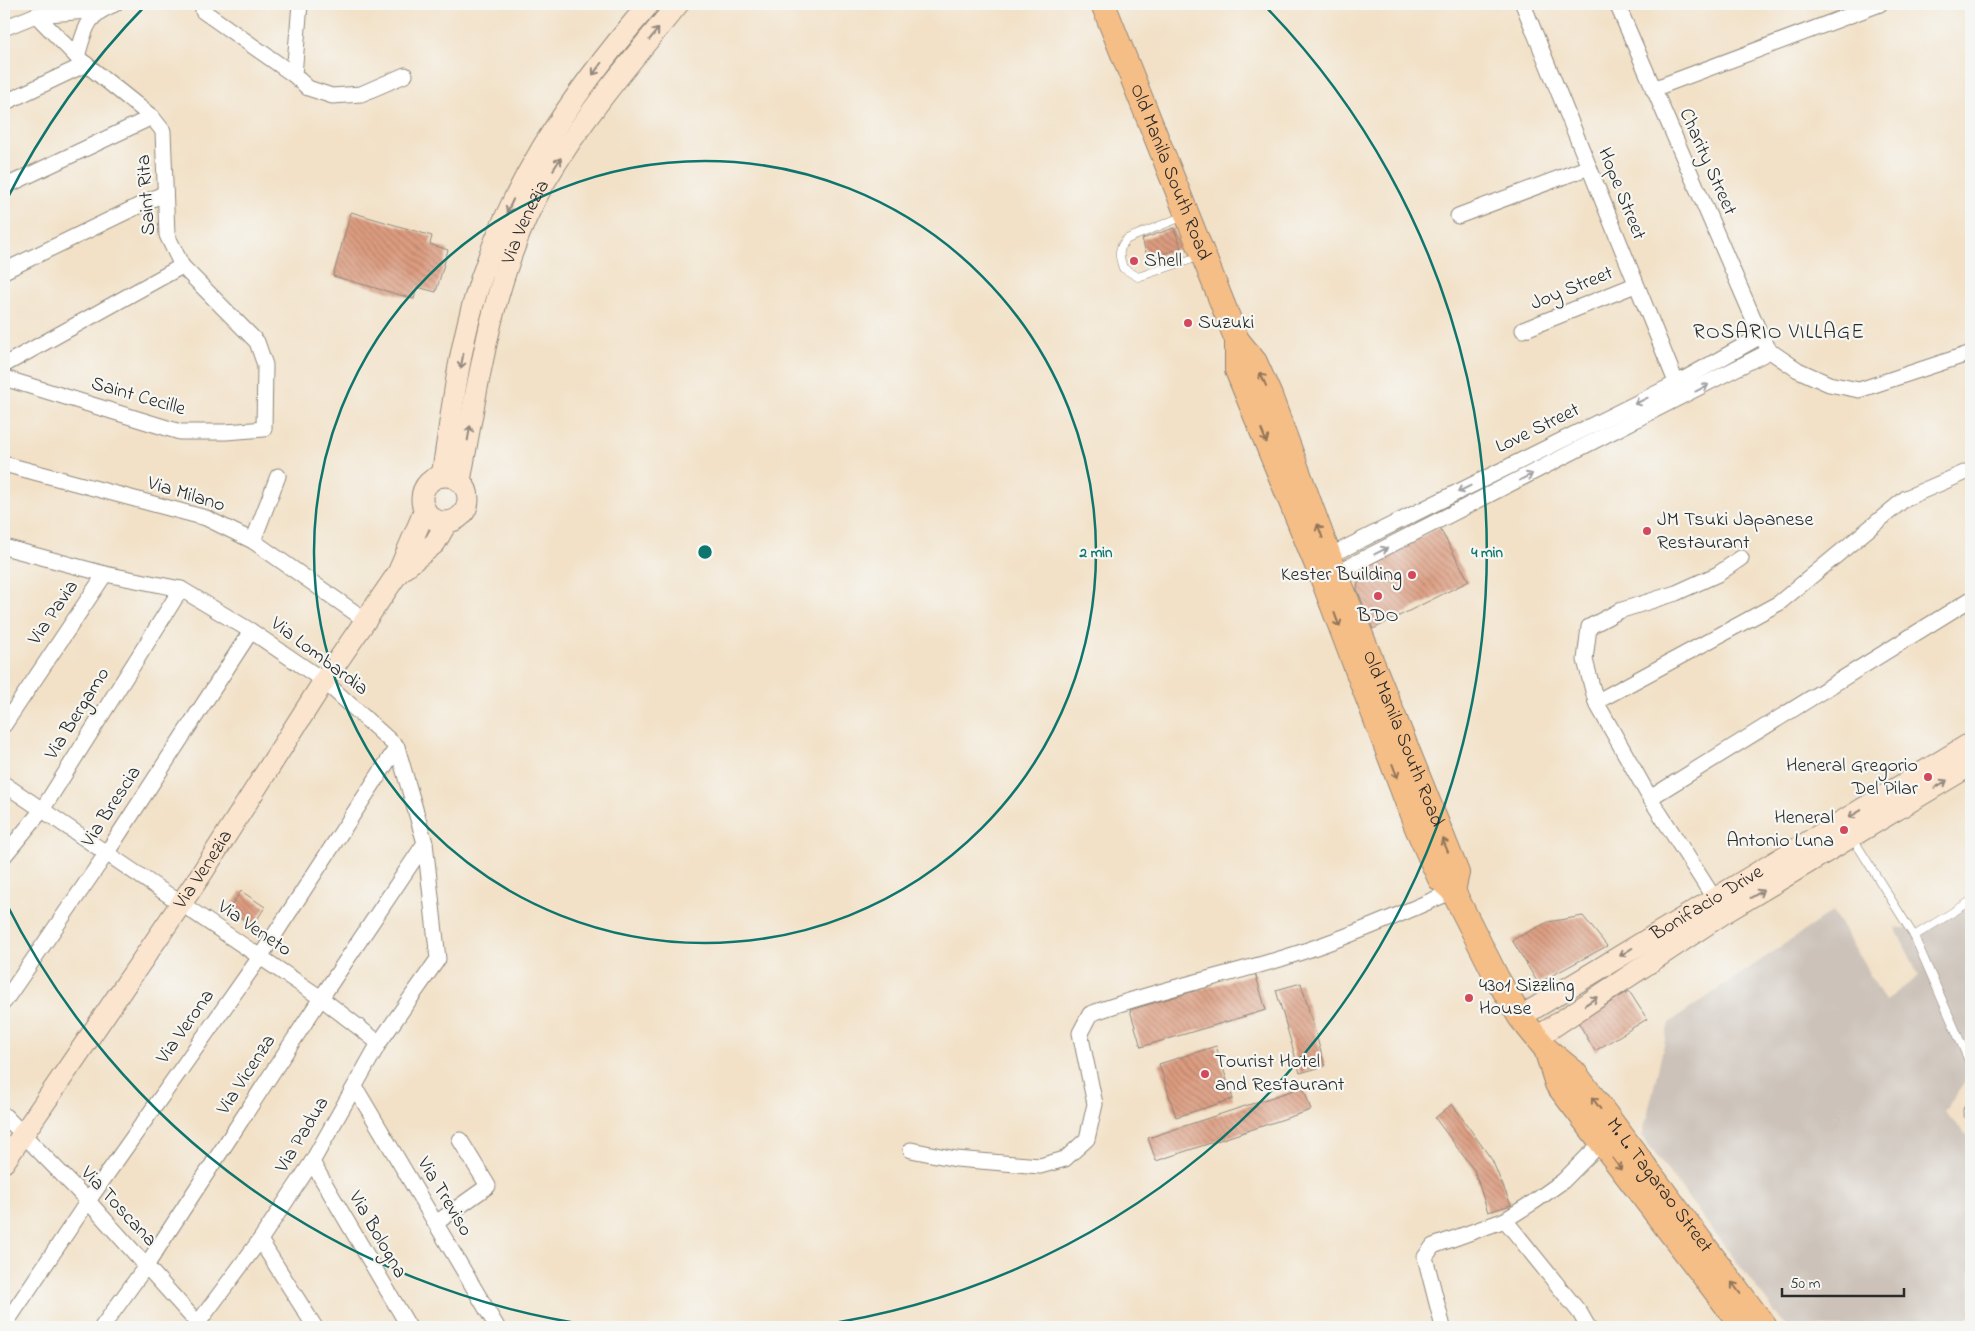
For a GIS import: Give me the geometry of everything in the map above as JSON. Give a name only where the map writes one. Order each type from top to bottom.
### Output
[{"type":"main road","name":"Old Manila South Road","points":[[1103,4],[1237,340],[1237,370],[1326,568],[1417,828],[1440,879],[1453,890],[1493,970],[1520,1017]]},
{"type":"main road","name":"M. L. Tagarao Street","points":[[1520,1017],[1541,1044],[1574,1072],[1608,1136],[1681,1232],[1743,1327]]},
{"type":"main road","name":"M. L. Tagarao Street","points":[[1681,1232],[1765,1327]]},
{"type":"street","points":[[4,28],[36,15],[101,10],[115,4]]},
{"type":"street","points":[[204,4],[203,11],[294,74],[308,88],[332,96],[362,94],[405,75]]},
{"type":"street","points":[[294,74],[300,4]]},
{"type":"street","name":"Via Venezia","points":[[451,478],[472,309],[498,233],[524,176],[567,110],[616,42],[649,4]]},
{"type":"street","name":"Via Venezia","points":[[451,478],[493,316],[517,243],[540,192],[584,120],[678,4]]},
{"type":"street","name":"Hope Street","points":[[1524,4],[1682,398]]},
{"type":"street","points":[[1653,90],[1880,4]]},
{"type":"street","name":"Charity Street","points":[[1621,5],[1653,90],[1761,336]]},
{"type":"street","points":[[4,103],[82,61],[88,23],[101,10]]},
{"type":"street","name":"Saint Rita","points":[[36,15],[82,61],[152,117],[163,131],[166,235],[182,266],[257,342],[265,364],[264,429]]},
{"type":"street","points":[[4,187],[152,117]]},
{"type":"street","points":[[1458,216],[1588,167]]},
{"type":"street","points":[[4,271],[165,193]]},
{"type":"street","points":[[4,365],[182,266]]},
{"type":"street","name":"Joy Street","points":[[1523,330],[1636,285]]},
{"type":"street","points":[[1761,336],[1770,351],[1798,370],[1829,384],[1859,390],[1971,353]]},
{"type":"street","name":"Love Street","points":[[1326,568],[1677,383],[1761,336]]},
{"type":"street","name":"Love Street","points":[[1326,568],[1682,398],[1770,351]]},
{"type":"street","name":"Saint Cecille","points":[[4,378],[180,432],[226,432],[264,429]]},
{"type":"street","name":"Via Milano","points":[[4,464],[206,518],[253,541],[364,619]]},
{"type":"street","points":[[1596,702],[1779,603],[1906,498],[1971,470]]},
{"type":"street","points":[[253,541],[278,476]]},
{"type":"street","points":[[451,478],[468,494],[466,510],[455,520],[447,522],[434,520],[425,510],[422,496],[424,488],[429,482],[451,478]]},
{"type":"street","points":[[398,573],[425,510]]},
{"type":"street","points":[[398,573],[435,543],[447,522]]},
{"type":"street","name":"Via Lombardia","points":[[4,547],[105,574],[181,589],[251,631],[324,681],[396,747]]},
{"type":"street","points":[[1719,905],[1650,798],[1596,702],[1585,660],[1589,627],[1619,610],[1676,593],[1710,578],[1741,558]]},
{"type":"street","name":"Via Venezia","points":[[4,1162],[181,904],[364,619],[398,573]]},
{"type":"street","name":"Via Pavia","points":[[4,724],[105,574]]},
{"type":"street","name":"Via Bergamo","points":[[4,856],[42,810],[181,589]]},
{"type":"street","points":[[1650,798],[1971,599]]},
{"type":"street","name":"Via Brescia","points":[[4,1002],[106,854],[251,631]]},
{"type":"street","name":"Bonifacio Drive","points":[[1541,1044],[1719,905],[1971,743]]},
{"type":"street","points":[[396,747],[425,843]]},
{"type":"street","name":"Via Verona","points":[[4,1326],[88,1202],[260,957],[396,747]]},
{"type":"street","name":"Bonifacio Drive","points":[[1520,1017],[1719,905],[1852,837],[1971,766]]},
{"type":"street","name":"Via Veneto","points":[[4,784],[321,998],[379,1043]]},
{"type":"street","name":"Via Padua","points":[[198,1326],[260,1240],[312,1162],[379,1043],[438,959],[425,843]]},
{"type":"street","name":"Via Vicenza","points":[[102,1327],[146,1266],[425,843]]},
{"type":"street","points":[[911,1150],[956,1159],[1040,1166],[1065,1159],[1087,1139],[1095,1104],[1080,1033],[1090,1014],[1120,1003],[1281,958],[1409,910],[1453,890]]},
{"type":"street","name":"Via Treviso","points":[[355,1087],[497,1327]]},
{"type":"street","name":"Via Toscana","points":[[4,1115],[21,1136],[88,1202],[198,1326]]},
{"type":"street","points":[[1443,1327],[1425,1257],[1433,1246],[1504,1220],[1563,1181],[1608,1136]]},
{"type":"street","points":[[436,1223],[488,1186],[460,1140]]},
{"type":"street","name":"Via Bologna","points":[[312,1162],[409,1327]]},
{"type":"street","points":[[1504,1220],[1580,1313],[1588,1327]]},
{"type":"street","points":[[260,1240],[315,1327]]},
{"type":"lane","points":[[1186,216],[1127,240],[1121,246],[1119,254],[1123,268],[1138,277],[1202,255]]},
{"type":"lane","points":[[1852,837],[1914,936],[1969,1060]]},
{"type":"lane","points":[[1914,936],[1971,901]]},
{"type":"shaded area","points":[[1971,901],[1971,1074],[1944,1112],[1971,1139],[1971,1316],[1954,1327],[1786,1327],[1642,1137],[1669,1023],[1833,911],[1885,1001],[1919,976],[1895,927],[1916,930]]},
{"type":"building","points":[[351,212],[432,236],[430,244],[448,250],[436,292],[417,287],[414,299],[333,276]]},
{"type":"building","points":[[1174,228],[1181,248],[1148,259],[1142,239]]},
{"type":"building","name":"Kester Building","points":[[1439,527],[1469,581],[1373,629],[1357,589],[1360,570]]},
{"type":"building","points":[[241,891],[265,907],[253,926],[229,909]]},
{"type":"building","points":[[1583,916],[1607,946],[1538,983],[1512,940],[1548,922]]},
{"type":"building","points":[[1255,973],[1266,1010],[1141,1047],[1130,1010]]},
{"type":"building","points":[[1301,983],[1325,1066],[1300,1073],[1276,990]]},
{"type":"building","points":[[1629,991],[1647,1019],[1595,1051],[1578,1022]]},
{"type":"building","points":[[1216,1046],[1233,1099],[1176,1117],[1159,1064]]},
{"type":"building","points":[[1303,1087],[1311,1110],[1156,1161],[1148,1138]]},
{"type":"building","points":[[1452,1104],[1492,1160],[1511,1205],[1488,1212],[1474,1170],[1435,1118]]},
{"type":"place","name":"Shell","points":[[1134,261]]},
{"type":"place","name":"Suzuki","points":[[1188,323]]},
{"type":"place","name":"JM Tsuki Japanese Restaurant","points":[[1647,531]]},
{"type":"place","name":"Kester Building","points":[[1412,575]]},
{"type":"place","name":"BDO","points":[[1378,596]]},
{"type":"place","name":"Heneral Gregorio Del Pilar","points":[[1928,777]]},
{"type":"place","name":"Heneral Antonio Luna","points":[[1844,830]]},
{"type":"place","name":"4301 Sizzling House","points":[[1469,998]]},
{"type":"place","name":"Tourist Hotel and Restaurant","points":[[1205,1074]]},
{"type":"district","name":"ROSARIO VILLAGE","points":[[1779,333]]}]
